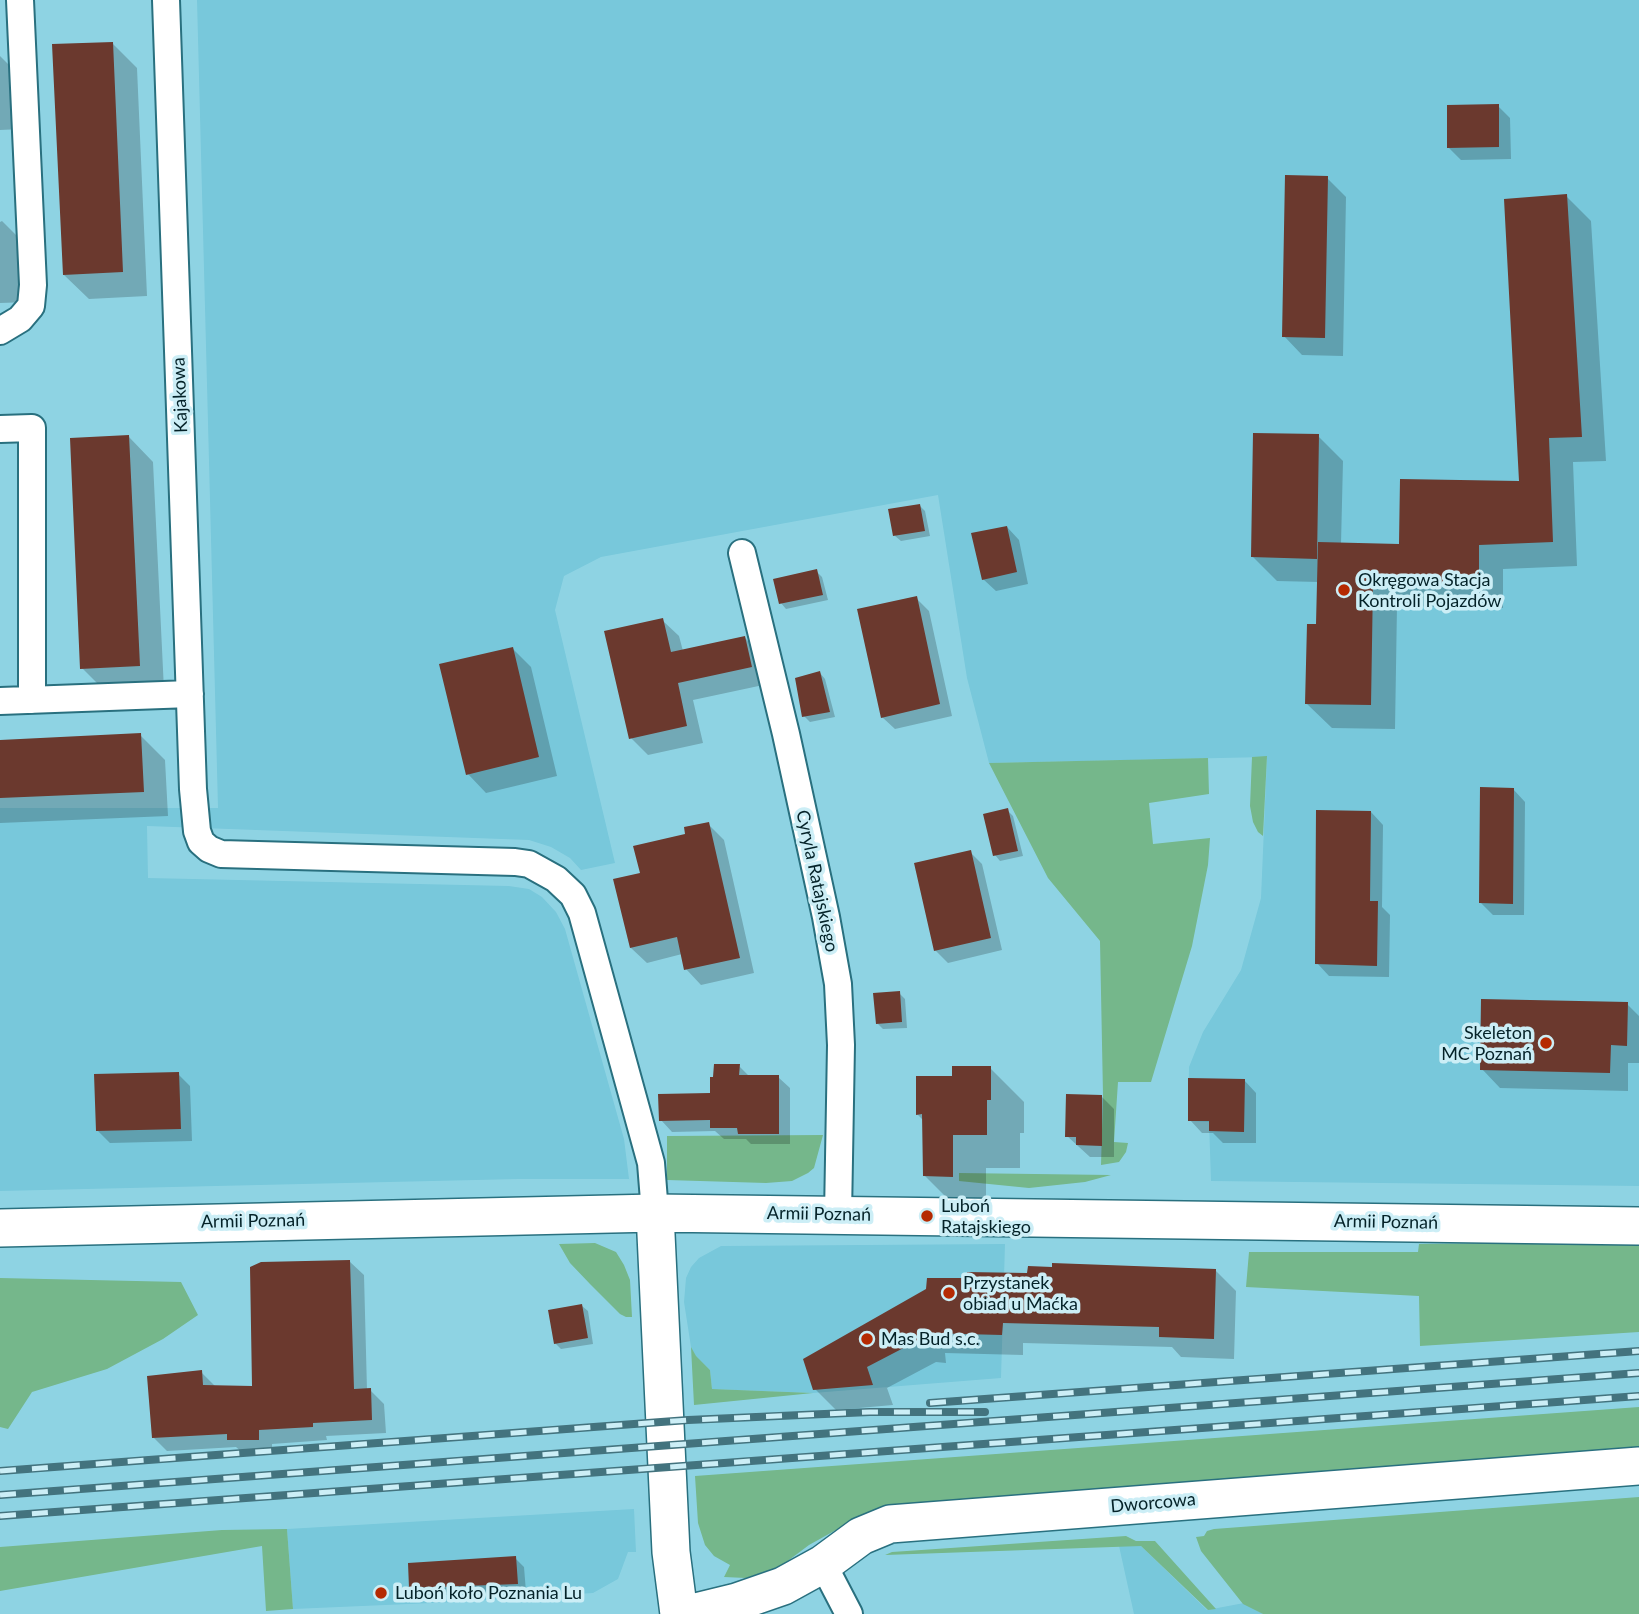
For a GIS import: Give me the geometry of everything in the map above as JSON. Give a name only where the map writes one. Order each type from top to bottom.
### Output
[{"type":"main road","name":"Armii Poznań","points":[[0,1228],[655,1213],[1639,1226]]},
{"type":"main road","points":[[655,1213],[671,1552],[679,1614]]},
{"type":"main road","name":"Dworcowa","points":[[688,1614],[783,1586],[823,1564],[874,1530],[906,1522],[1639,1466]]},
{"type":"street","points":[[0,331],[20,319],[31,306],[33,285],[20,0]]},
{"type":"street","name":"Kajakowa","points":[[166,0],[193,789],[197,831],[201,842],[221,854],[515,862],[536,867],[556,879],[573,895],[582,913],[651,1163],[655,1213]]},
{"type":"street","points":[[0,429],[32,428],[32,700]]},
{"type":"street","name":"Cyryla Ratajskiego","points":[[742,553],[786,734],[838,984],[841,1045],[838,1214]]},
{"type":"street","points":[[0,701],[190,694]]},
{"type":"street","points":[[823,1564],[849,1614]]},
{"type":"shaded area","points":[[197,0],[1639,0],[1639,1186],[1211,1181],[1209,1122],[1188,1121],[1189,1067],[1203,1032],[1241,970],[1261,898],[1267,757],[989,763],[967,678],[938,495],[601,557],[564,576],[555,610],[615,863],[581,870],[570,858],[551,847],[529,840],[147,826],[148,878],[509,886],[529,889],[542,897],[556,912],[565,929],[624,1139],[629,1179],[0,1191],[0,808],[218,808]]},
{"type":"shaded area","points":[[1005,1244],[1001,1378],[813,1393],[712,1389],[710,1370],[695,1356],[691,1347],[684,1302],[686,1278],[699,1258],[721,1246]]},
{"type":"shaded area","points":[[634,1509],[636,1552],[628,1552],[618,1579],[593,1593],[293,1609],[287,1529]]},
{"type":"shaded area","points":[[1119,1546],[1141,1546],[1207,1610],[1244,1603],[1263,1614],[1134,1614]]},
{"type":"green space","points":[[1267,756],[1263,836],[1253,822],[1250,806],[1252,757]]},
{"type":"green space","points":[[1208,758],[1209,794],[1149,803],[1153,844],[1210,838],[1208,865],[1192,946],[1151,1082],[1118,1082],[1114,1142],[1128,1143],[1119,1162],[1101,1165],[1103,1095],[1100,941],[1048,878],[989,763]]},
{"type":"green space","points":[[823,1135],[814,1168],[792,1181],[766,1183],[667,1180],[667,1136]]},
{"type":"green space","points":[[959,1173],[1111,1175],[1085,1182],[1029,1188],[959,1181]]},
{"type":"green space","points":[[595,1243],[616,1252],[624,1265],[630,1280],[632,1317],[620,1314],[570,1263],[559,1244]]},
{"type":"green space","points":[[1419,1244],[1639,1245],[1639,1332],[1420,1346],[1419,1296],[1246,1287],[1249,1252],[1418,1252]]},
{"type":"green space","points":[[0,1278],[181,1282],[198,1315],[163,1339],[107,1369],[32,1392],[8,1429],[0,1427]]},
{"type":"green space","points":[[691,1347],[710,1370],[712,1389],[813,1393],[694,1405]]},
{"type":"green space","points":[[1639,1407],[1639,1450],[845,1525],[809,1545],[781,1566],[746,1578],[724,1577],[730,1565],[714,1556],[705,1545],[698,1523],[695,1476]]},
{"type":"green space","points":[[1639,1497],[1639,1614],[1263,1614],[1243,1604],[1201,1551],[1196,1537],[1204,1536],[1207,1531],[1214,1529]]},
{"type":"green space","points":[[287,1529],[293,1609],[266,1611],[262,1546],[0,1591],[0,1547],[222,1530]]},
{"type":"green space","points":[[1126,1536],[1136,1541],[1155,1541],[1216,1609],[1208,1610],[1141,1546],[885,1555],[892,1552]]},
{"type":"building","points":[[113,42],[123,272],[63,275],[52,44]]},
{"type":"building","points":[[1499,104],[1499,147],[1447,148],[1447,105]]},
{"type":"building","points":[[1285,175],[1328,176],[1325,338],[1282,337]]},
{"type":"building","points":[[1567,194],[1582,437],[1549,438],[1553,542],[1479,545],[1479,584],[1373,582],[1371,705],[1305,704],[1307,624],[1316,624],[1318,542],[1399,544],[1400,479],[1519,481],[1504,199]]},
{"type":"building","points":[[1253,433],[1319,434],[1317,559],[1251,557]]},
{"type":"building","points":[[129,435],[140,666],[80,669],[70,438]]},
{"type":"building","points":[[920,504],[925,531],[893,536],[888,509]]},
{"type":"building","points":[[1007,526],[1017,572],[982,580],[971,533]]},
{"type":"building","points":[[817,569],[823,595],[779,604],[773,579]]},
{"type":"building","points":[[917,596],[940,704],[881,718],[857,609]]},
{"type":"building","points":[[663,618],[671,652],[745,636],[752,667],[678,683],[687,726],[629,739],[604,631]]},
{"type":"building","points":[[513,647],[539,757],[466,775],[439,664]]},
{"type":"building","points":[[820,671],[830,712],[802,717],[795,678]]},
{"type":"building","points":[[141,733],[144,792],[0,798],[0,740]]},
{"type":"building","points":[[1480,787],[1514,788],[1513,904],[1479,903]]},
{"type":"building","points":[[1008,808],[1018,851],[993,856],[983,814]]},
{"type":"building","points":[[1316,810],[1371,811],[1370,901],[1378,901],[1377,966],[1315,964]]},
{"type":"building","points":[[709,822],[740,958],[684,970],[677,937],[630,948],[613,879],[640,873],[633,846],[685,834],[684,827]]},
{"type":"building","points":[[971,850],[991,938],[934,951],[914,863]]},
{"type":"building","points":[[900,991],[902,1022],[876,1024],[873,993]]},
{"type":"building","points":[[1481,999],[1628,1002],[1627,1046],[1611,1045],[1610,1073],[1480,1070]]},
{"type":"building","points":[[714,1064],[740,1064],[739,1075],[779,1075],[779,1134],[738,1134],[737,1128],[710,1128],[710,1120],[659,1121],[658,1094],[710,1093],[710,1077],[713,1077]]},
{"type":"building","points":[[952,1066],[991,1066],[987,1135],[953,1135],[953,1177],[923,1176],[922,1114],[916,1115],[916,1076],[952,1076]]},
{"type":"building","points":[[179,1072],[181,1129],[96,1131],[94,1074]]},
{"type":"building","points":[[1188,1078],[1245,1079],[1244,1132],[1209,1131],[1209,1121],[1188,1121]]},
{"type":"building","points":[[1066,1094],[1102,1095],[1102,1146],[1076,1145],[1076,1137],[1065,1137]]},
{"type":"building","points":[[350,1260],[354,1389],[371,1388],[372,1420],[313,1423],[313,1427],[259,1430],[259,1440],[227,1440],[227,1434],[152,1438],[147,1376],[202,1370],[203,1385],[252,1386],[250,1267],[261,1262]]},
{"type":"building","points":[[1052,1263],[1216,1269],[1214,1339],[1159,1337],[1159,1327],[1003,1323],[1002,1335],[925,1333],[926,1343],[915,1342],[867,1367],[873,1385],[813,1390],[803,1359],[926,1289],[927,1278],[967,1278],[967,1272],[1027,1273],[1028,1266],[1052,1267]]},
{"type":"building","points":[[582,1304],[588,1338],[554,1344],[548,1310]]},
{"type":"building","points":[[516,1556],[518,1584],[409,1588],[408,1563]]},
{"type":"railway","points":[[930,1403],[1639,1351]]},
{"type":"railway","points":[[0,1495],[1639,1373]]},
{"type":"railway","points":[[0,1516],[1639,1396]]},
{"type":"railway","points":[[0,1471],[688,1420],[870,1412],[985,1412]]},
{"type":"place","name":"Okręgowa Stacja Kontroli Pojazdów","points":[[1344,590]]},
{"type":"place","name":"Skeleton MC Poznań","points":[[1546,1043]]},
{"type":"place","name":"Luboń Ratajskiego","points":[[927,1216]]},
{"type":"place","name":"Przystanek obiad u Maćka","points":[[949,1293]]},
{"type":"place","name":"Mas Bud s.c.","points":[[867,1339]]},
{"type":"place","name":"Luboń koło Poznania Lu","points":[[381,1593]]}]
